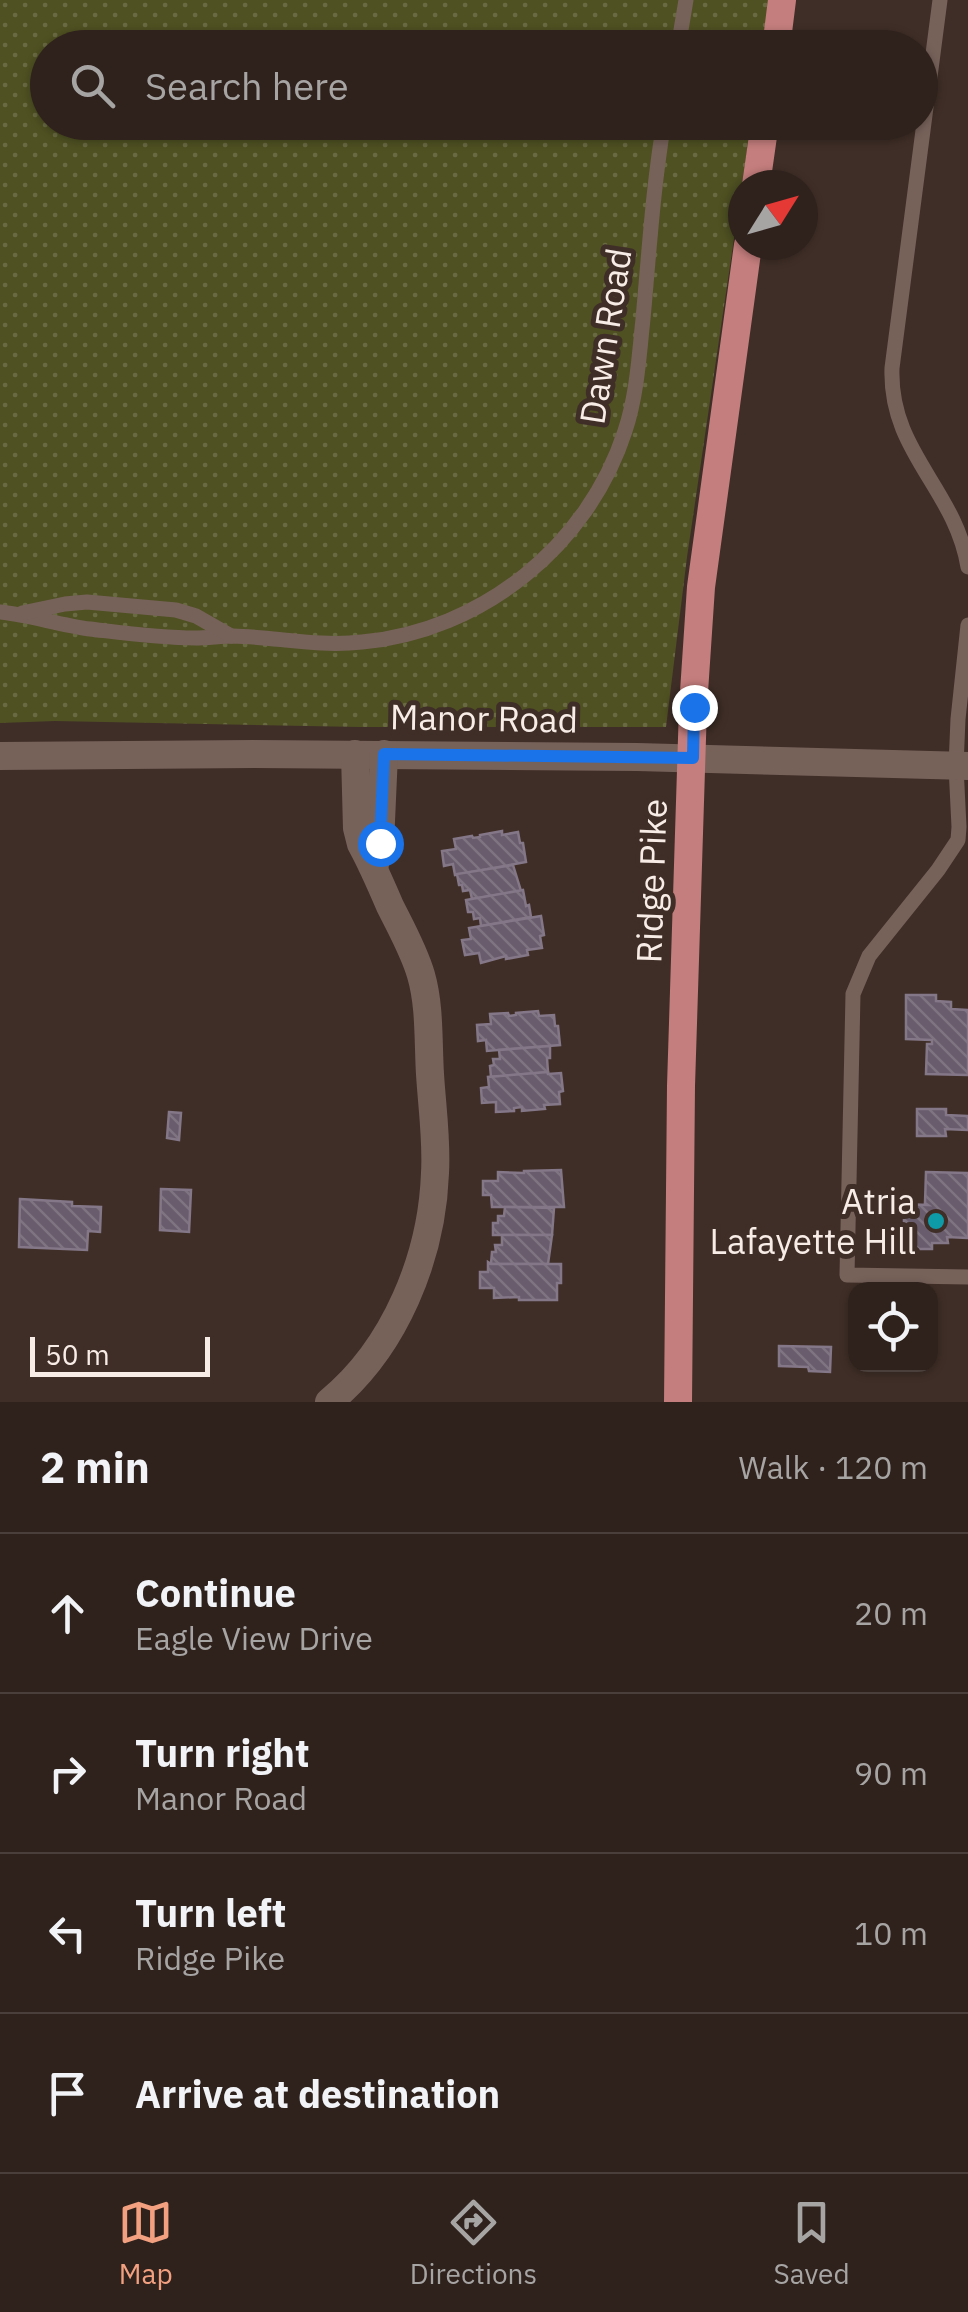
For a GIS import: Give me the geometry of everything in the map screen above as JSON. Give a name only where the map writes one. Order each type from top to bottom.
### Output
[{"type":"main road","points":[[778,30],[782,0]]},
{"type":"main road","points":[[758,170],[762,140]]},
{"type":"main road","name":"Ridge Pike","points":[[678,1402],[682,1086],[701,587],[746,260]]},
{"type":"street","points":[[329,1402],[366,1364],[400,1308],[430,1223],[436,1174],[422,977],[361,844],[355,754]]},
{"type":"street","name":"Manor Road","points":[[0,756],[384,754],[962,766]]},
{"type":"street","points":[[374,868],[380,843],[384,754]]},
{"type":"lane","points":[[681,30],[686,0]]},
{"type":"lane","points":[[936,30],[940,0]]},
{"type":"lane","name":"Dawn Road","points":[[0,612],[76,627],[156,636],[360,642],[438,626],[506,590],[528,574],[568,533],[608,472],[625,430],[637,373],[662,140]]},
{"type":"lane","points":[[922,140],[891,388],[898,421],[948,508],[964,545],[968,567]]},
{"type":"lane","name":"Dawn Road","points":[[18,614],[87,602],[176,610],[196,616],[231,636]]},
{"type":"lane","points":[[968,625],[958,719],[963,841],[870,956],[853,994],[847,1275],[968,1277]]},
{"type":"green space","points":[[0,0],[769,0],[765,30],[30,30],[30,140],[748,140],[744,170],[728,170],[731,260],[666,727],[360,727],[0,723]]},
{"type":"building","points":[[502,831],[502,835],[518,832],[526,862],[455,875],[453,864],[444,866],[442,851],[456,849],[454,839]]},
{"type":"building","points":[[513,865],[521,891],[472,899],[470,890],[463,891],[459,885],[457,874]]},
{"type":"building","points":[[523,890],[531,917],[481,926],[480,918],[474,919],[473,912],[468,912],[466,900]]},
{"type":"building","points":[[541,916],[542,948],[527,950],[528,955],[481,963],[479,953],[465,955],[462,940],[471,939],[469,928]]},
{"type":"building","points":[[906,995],[936,995],[936,1001],[951,1002],[951,1009],[968,1010],[968,1075],[926,1074],[927,1044],[932,1044],[932,1040],[906,1039]]},
{"type":"building","points":[[538,1011],[539,1016],[554,1015],[560,1045],[487,1051],[486,1040],[478,1041],[477,1025],[491,1024],[490,1014],[509,1016]]},
{"type":"building","points":[[550,1046],[548,1072],[491,1077],[490,1066],[494,1065],[493,1059],[500,1059],[499,1050]]},
{"type":"building","points":[[561,1073],[560,1104],[544,1105],[545,1109],[522,1111],[522,1107],[496,1112],[496,1102],[482,1103],[481,1088],[489,1087],[488,1077]]},
{"type":"building","name":"Atria Lafayette Hill","points":[[917,1109],[946,1109],[946,1115],[968,1116],[968,1130],[945,1129],[946,1136],[917,1136]]},
{"type":"building","points":[[169,1112],[181,1113],[179,1140],[167,1138]]},
{"type":"building","points":[[561,1170],[564,1207],[492,1207],[491,1195],[483,1195],[483,1181],[498,1181],[498,1172]]},
{"type":"building","name":"Atria Lafayette Hill","points":[[926,1172],[968,1173],[968,1238],[947,1237],[948,1243],[932,1243],[932,1249],[904,1249],[904,1204],[928,1205]]},
{"type":"building","points":[[161,1189],[191,1190],[189,1232],[160,1230]]},
{"type":"building","points":[[20,1199],[101,1207],[100,1232],[88,1231],[87,1250],[19,1247]]},
{"type":"building","points":[[505,1207],[554,1208],[552,1235],[493,1235],[493,1223],[498,1223],[498,1216],[504,1216]]},
{"type":"building","points":[[502,1235],[552,1235],[548,1264],[491,1264],[495,1245],[502,1245]]},
{"type":"building","points":[[488,1262],[561,1264],[557,1300],[494,1298],[494,1288],[480,1288],[480,1272],[488,1272]]},
{"type":"building","points":[[779,1346],[831,1347],[830,1372],[779,1366]]},
{"type":"place","name":"Atria Lafayette Hill","points":[[936,1221]]},
{"type":"route","points":[[380,843],[384,754],[693,758],[694,707]]}]
